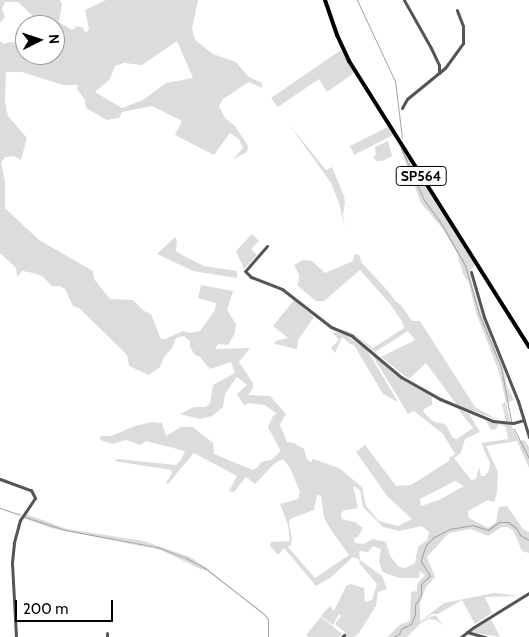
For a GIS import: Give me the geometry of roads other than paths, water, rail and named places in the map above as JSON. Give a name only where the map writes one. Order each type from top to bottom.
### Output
[{"type":"main road","name":"SP564","points":[[325,0],[340,42],[362,82],[529,347]]},
{"type":"street","points":[[404,0],[417,20],[435,57],[439,74]]},
{"type":"street","points":[[402,108],[407,99],[439,74],[464,40],[463,26],[457,10]]},
{"type":"street","points":[[267,246],[245,271],[251,277],[282,289],[331,327],[352,336],[401,377],[440,399],[493,420],[510,423],[524,420]]},
{"type":"street","points":[[470,272],[484,317],[529,437]]},
{"type":"street","points":[[0,479],[31,490],[35,498],[20,520],[14,543],[12,563],[16,637]]},
{"type":"street","points":[[461,637],[529,593]]},
{"type":"street","points":[[466,632],[485,637]]},
{"type":"waterway","points":[[357,0],[395,81],[402,138]]},
{"type":"waterway","points":[[401,148],[424,200],[442,225],[465,265],[479,314],[501,367],[511,421]]},
{"type":"waterway","points":[[514,429],[529,458]]},
{"type":"waterway","points":[[0,508],[20,515]]},
{"type":"waterway","points":[[25,517],[65,530],[157,547],[186,558],[205,568],[264,614],[268,619],[268,637]]},
{"type":"waterway","points":[[393,637],[399,634],[401,629],[411,624],[415,614],[415,605],[421,595],[421,584],[430,576],[421,561],[422,556],[426,545],[434,537],[450,529],[472,525],[488,530],[499,522],[508,522],[516,528],[520,535],[529,540]]}]
